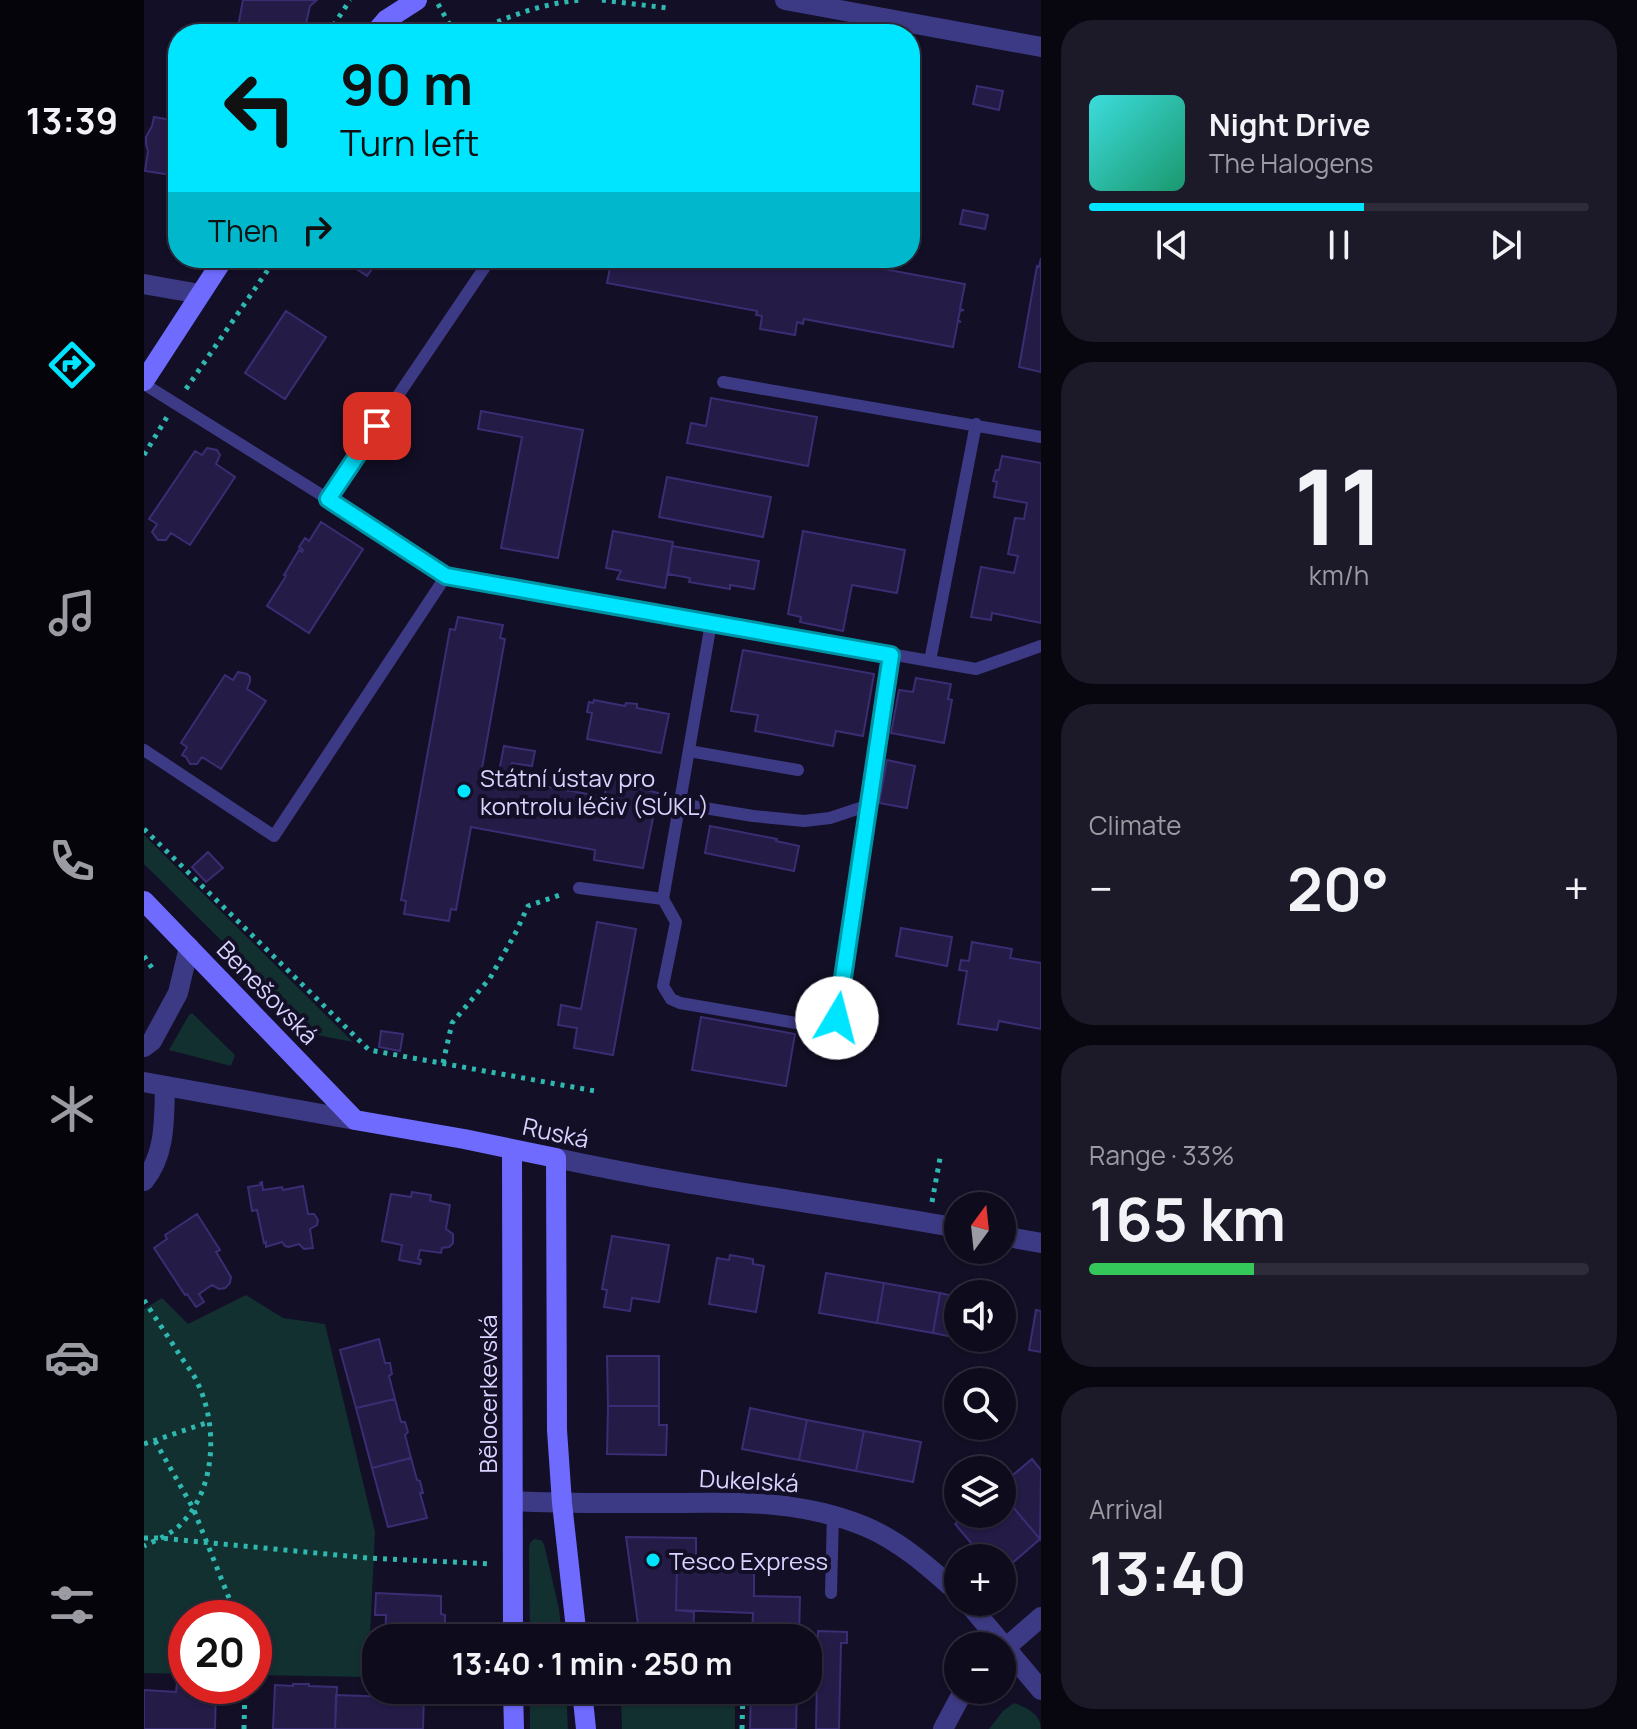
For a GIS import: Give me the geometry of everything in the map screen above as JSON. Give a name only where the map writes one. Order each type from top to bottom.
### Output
[{"type":"main road","points":[[382,18],[417,0]]},
{"type":"main road","points":[[144,382],[217,268]]},
{"type":"main road","name":"Benešovská","points":[[144,901],[355,1120]]},
{"type":"main road","name":"Ruská","points":[[355,1120],[556,1158]]},
{"type":"main road","name":"Bělocerkevská","points":[[512,1150],[513,1624]]},
{"type":"main road","points":[[556,1158],[557,1430],[575,1624]]},
{"type":"main road","points":[[513,1704],[514,1729]]},
{"type":"main road","points":[[583,1704],[586,1729]]},
{"type":"street","points":[[785,0],[916,24]]},
{"type":"street","points":[[920,25],[1041,47]]},
{"type":"street","points":[[144,284],[200,294]]},
{"type":"street","points":[[144,1047],[152,1041],[178,993],[189,947]]},
{"type":"street","name":"Ruská","points":[[144,1082],[355,1120]]},
{"type":"street","points":[[144,1181],[154,1169],[160,1152],[165,1086]]},
{"type":"street","name":"Ruská","points":[[556,1158],[622,1172],[944,1225]]},
{"type":"street","points":[[1016,1239],[1041,1243]]},
{"type":"street","name":"Dukelská","points":[[513,1501],[745,1502],[798,1507],[866,1527],[897,1543],[944,1581]]},
{"type":"street","points":[[978,1616],[991,1632]]},
{"type":"street","points":[[1016,1638],[1041,1617]]},
{"type":"street","points":[[1016,1662],[1041,1690]]},
{"type":"street","points":[[943,1729],[956,1704]]},
{"type":"lane","points":[[328,499],[484,268]]},
{"type":"lane","points":[[144,382],[446,576],[976,669],[1041,646]]},
{"type":"lane","points":[[723,382],[1041,437]]},
{"type":"lane","points":[[930,661],[976,424]]},
{"type":"lane","points":[[144,750],[274,836],[446,576]]},
{"type":"lane","points":[[711,623],[663,899],[676,922],[663,986],[671,999],[680,1003],[814,1026],[831,1027],[837,1018],[891,655]]},
{"type":"lane","points":[[689,751],[798,770]]},
{"type":"lane","points":[[680,804],[804,821],[830,818],[869,805]]},
{"type":"lane","points":[[579,888],[663,899]]},
{"type":"lane","points":[[831,1593],[833,1515]]},
{"type":"path","points":[[334,24],[350,0]]},
{"type":"path","points":[[436,0],[449,24]]},
{"type":"path","points":[[491,24],[565,1],[582,0]]},
{"type":"path","points":[[602,0],[667,8]]},
{"type":"path","points":[[144,455],[269,268]]},
{"type":"path","points":[[144,829],[369,1050],[595,1091]]},
{"type":"path","points":[[443,1063],[452,1023],[490,978],[528,906],[579,888]]},
{"type":"path","points":[[144,956],[154,971]]},
{"type":"path","points":[[932,1203],[941,1153]]},
{"type":"path","points":[[144,1300],[198,1382],[208,1411],[212,1445],[207,1480],[193,1508],[181,1524],[144,1546]]},
{"type":"path","points":[[144,1444],[209,1422]]},
{"type":"path","points":[[155,1441],[193,1508],[230,1600]]},
{"type":"path","points":[[144,1538],[368,1558],[493,1564]]},
{"type":"path","points":[[244,1729],[245,1704]]},
{"type":"path","points":[[742,1729],[743,1704]]},
{"type":"green space","points":[[144,835],[353,1042],[317,1035],[144,864]]},
{"type":"green space","points":[[192,1013],[235,1055],[231,1066],[169,1050]]},
{"type":"green space","points":[[246,1295],[283,1318],[325,1324],[375,1532],[371,1624],[362,1624],[362,1677],[272,1675],[272,1600],[168,1600],[168,1674],[144,1673],[144,1309],[162,1298],[188,1324]]},
{"type":"green space","points":[[534,1539],[544,1544],[561,1624],[530,1624],[530,1543]]},
{"type":"green space","points":[[530,1704],[567,1704],[568,1729],[530,1729]]},
{"type":"green space","points":[[621,1704],[735,1704],[735,1729],[622,1729]]},
{"type":"green space","points":[[1013,1704],[1028,1709],[1036,1715],[1041,1729],[989,1729]]},
{"type":"building","points":[[243,0],[317,0],[310,6],[306,24],[238,24]]},
{"type":"building","points":[[977,86],[1003,91],[999,110],[973,104]]},
{"type":"building","points":[[154,117],[168,119],[168,174],[145,171],[148,151],[146,137]]},
{"type":"building","points":[[963,210],[988,215],[985,229],[960,224]]},
{"type":"building","points":[[1041,258],[1041,372],[1019,367]]},
{"type":"building","points":[[355,268],[373,268],[367,276]]},
{"type":"building","points":[[610,268],[878,268],[965,284],[960,309],[964,310],[960,311],[958,320],[961,322],[958,321],[953,347],[804,319],[803,324],[797,322],[795,335],[760,329],[762,316],[756,315],[757,311],[607,283]]},
{"type":"building","points":[[286,311],[326,337],[285,399],[245,373]]},
{"type":"building","points":[[711,398],[817,417],[808,466],[687,443],[691,423],[706,426]]},
{"type":"building","points":[[481,411],[583,430],[558,558],[501,548],[522,437],[478,429]]},
{"type":"building","points":[[207,448],[217,450],[220,455],[216,464],[235,477],[190,545],[171,533],[166,540],[158,540],[152,532],[157,524],[149,519],[195,451],[202,455]]},
{"type":"building","points":[[1002,456],[1041,463],[1041,623],[992,613],[991,620],[971,617],[981,567],[1014,573],[1018,556],[1008,554],[1015,518],[1024,519],[1027,503],[994,497],[997,482],[993,481]]},
{"type":"building","points":[[667,477],[771,497],[763,537],[659,517]]},
{"type":"building","points":[[321,522],[363,549],[309,633],[267,606],[299,550],[302,552],[299,547],[305,538],[309,541]]},
{"type":"building","points":[[613,531],[673,542],[665,588],[617,579],[621,571],[606,568]]},
{"type":"building","points":[[803,531],[905,550],[897,593],[852,585],[843,631],[800,622],[801,617],[788,614]]},
{"type":"building","points":[[672,546],[759,561],[754,589],[730,585],[730,589],[689,582],[690,578],[668,574]]},
{"type":"building","points":[[458,617],[503,625],[500,638],[505,639],[481,774],[498,777],[504,746],[535,751],[532,766],[512,763],[505,779],[604,797],[614,772],[639,776],[637,787],[658,793],[643,868],[594,860],[595,850],[471,827],[456,910],[451,909],[449,921],[404,914],[406,901],[401,900],[450,629],[455,630]]},
{"type":"building","points":[[743,650],[874,674],[863,736],[836,731],[833,746],[755,731],[758,715],[731,711]]},
{"type":"building","points":[[238,672],[250,677],[247,689],[266,701],[221,769],[202,757],[197,764],[190,764],[182,755],[187,747],[181,743],[225,675],[233,680]]},
{"type":"building","points":[[916,678],[951,684],[948,699],[952,700],[944,743],[891,733],[899,690],[913,692]]},
{"type":"building","points":[[594,700],[625,706],[626,703],[637,704],[637,708],[669,714],[661,753],[587,739],[592,713],[587,712],[589,702],[593,703]]},
{"type":"building","points":[[887,760],[915,766],[907,808],[879,803]]},
{"type":"building","points":[[710,826],[799,846],[794,871],[705,853]]},
{"type":"building","points":[[208,852],[223,868],[206,882],[192,867]]},
{"type":"building","points":[[597,922],[636,929],[613,1055],[574,1048],[577,1028],[558,1025],[561,1005],[581,1009]]},
{"type":"building","points":[[901,928],[952,937],[947,966],[896,956]]},
{"type":"building","points":[[972,942],[1012,949],[1010,958],[1041,963],[1041,1029],[999,1021],[997,1030],[958,1024],[967,971],[959,970],[961,960],[969,961]]},
{"type":"building","points":[[701,1017],[795,1034],[786,1086],[692,1070]]},
{"type":"building","points":[[381,1031],[403,1034],[400,1051],[379,1047]]},
{"type":"building","points":[[262,1182],[263,1190],[303,1186],[308,1214],[314,1214],[318,1220],[317,1225],[310,1229],[313,1248],[304,1249],[299,1244],[289,1247],[282,1242],[266,1247],[257,1210],[252,1211],[248,1187],[261,1185]]},
{"type":"building","points":[[412,1192],[431,1195],[430,1201],[450,1205],[446,1229],[453,1234],[453,1243],[442,1248],[441,1253],[420,1250],[420,1264],[399,1260],[402,1245],[382,1241],[391,1194],[411,1197]]},
{"type":"building","points":[[197,1214],[220,1250],[216,1252],[231,1277],[225,1288],[212,1285],[199,1294],[204,1302],[196,1307],[154,1248],[167,1239],[165,1235]]},
{"type":"building","points":[[612,1236],[669,1245],[659,1302],[632,1298],[630,1311],[604,1307],[607,1290],[602,1289]]},
{"type":"building","points":[[730,1255],[753,1259],[753,1264],[764,1266],[756,1312],[709,1304],[717,1258],[729,1260]]},
{"type":"building","points":[[826,1273],[884,1283],[877,1323],[819,1313]]},
{"type":"building","points":[[884,1283],[940,1293],[933,1333],[877,1323]]},
{"type":"building","points":[[940,1293],[944,1294],[944,1335],[933,1333]]},
{"type":"building","points":[[1036,1310],[1041,1311],[1041,1352],[1029,1350]]},
{"type":"building","points":[[379,1339],[385,1363],[390,1363],[392,1374],[389,1376],[395,1399],[356,1408],[340,1350]]},
{"type":"building","points":[[607,1356],[659,1356],[659,1406],[608,1406]]},
{"type":"building","points":[[395,1399],[401,1422],[405,1422],[408,1432],[405,1435],[411,1458],[372,1468],[356,1408]]},
{"type":"building","points":[[608,1406],[659,1406],[659,1425],[667,1425],[666,1455],[607,1454]]},
{"type":"building","points":[[750,1408],[807,1420],[799,1460],[742,1449]]},
{"type":"building","points":[[807,1420],[864,1431],[856,1471],[799,1460]]},
{"type":"building","points":[[864,1431],[921,1442],[913,1482],[856,1471]]},
{"type":"building","points":[[411,1458],[417,1480],[420,1481],[427,1518],[388,1527],[372,1468]]},
{"type":"building","points":[[1032,1459],[1041,1470],[1040,1539],[1016,1511],[1016,1472]]},
{"type":"building","points":[[1016,1511],[1040,1539],[1016,1560],[1016,1544],[972,1544],[958,1528],[1016,1528]]},
{"type":"building","points":[[626,1537],[696,1538],[696,1564],[677,1564],[676,1610],[694,1612],[694,1624],[638,1624]]},
{"type":"building","points":[[677,1564],[754,1566],[754,1596],[800,1597],[799,1624],[753,1624],[753,1613],[676,1610]]},
{"type":"building","points":[[376,1593],[441,1596],[441,1614],[445,1615],[445,1624],[386,1624],[386,1615],[375,1615]]},
{"type":"building","points":[[822,1631],[847,1632],[847,1643],[841,1643],[839,1729],[816,1729],[817,1704],[822,1704]]},
{"type":"building","points":[[275,1685],[337,1687],[335,1729],[273,1729]]},
{"type":"building","points":[[144,1690],[168,1692],[168,1704],[216,1704],[215,1729],[144,1729]]},
{"type":"building","points":[[336,1695],[362,1696],[362,1704],[424,1704],[423,1729],[335,1729]]},
{"type":"building","points":[[751,1704],[797,1704],[796,1729],[750,1729]]},
{"type":"place","name":"Státní ústav pro kontrolu léčiv (SÚKL)","points":[[464,791]]},
{"type":"place","name":"Tesco Express","points":[[653,1560]]},
{"type":"route","points":[[377,426],[328,499],[446,576],[891,655],[837,1018]]}]
